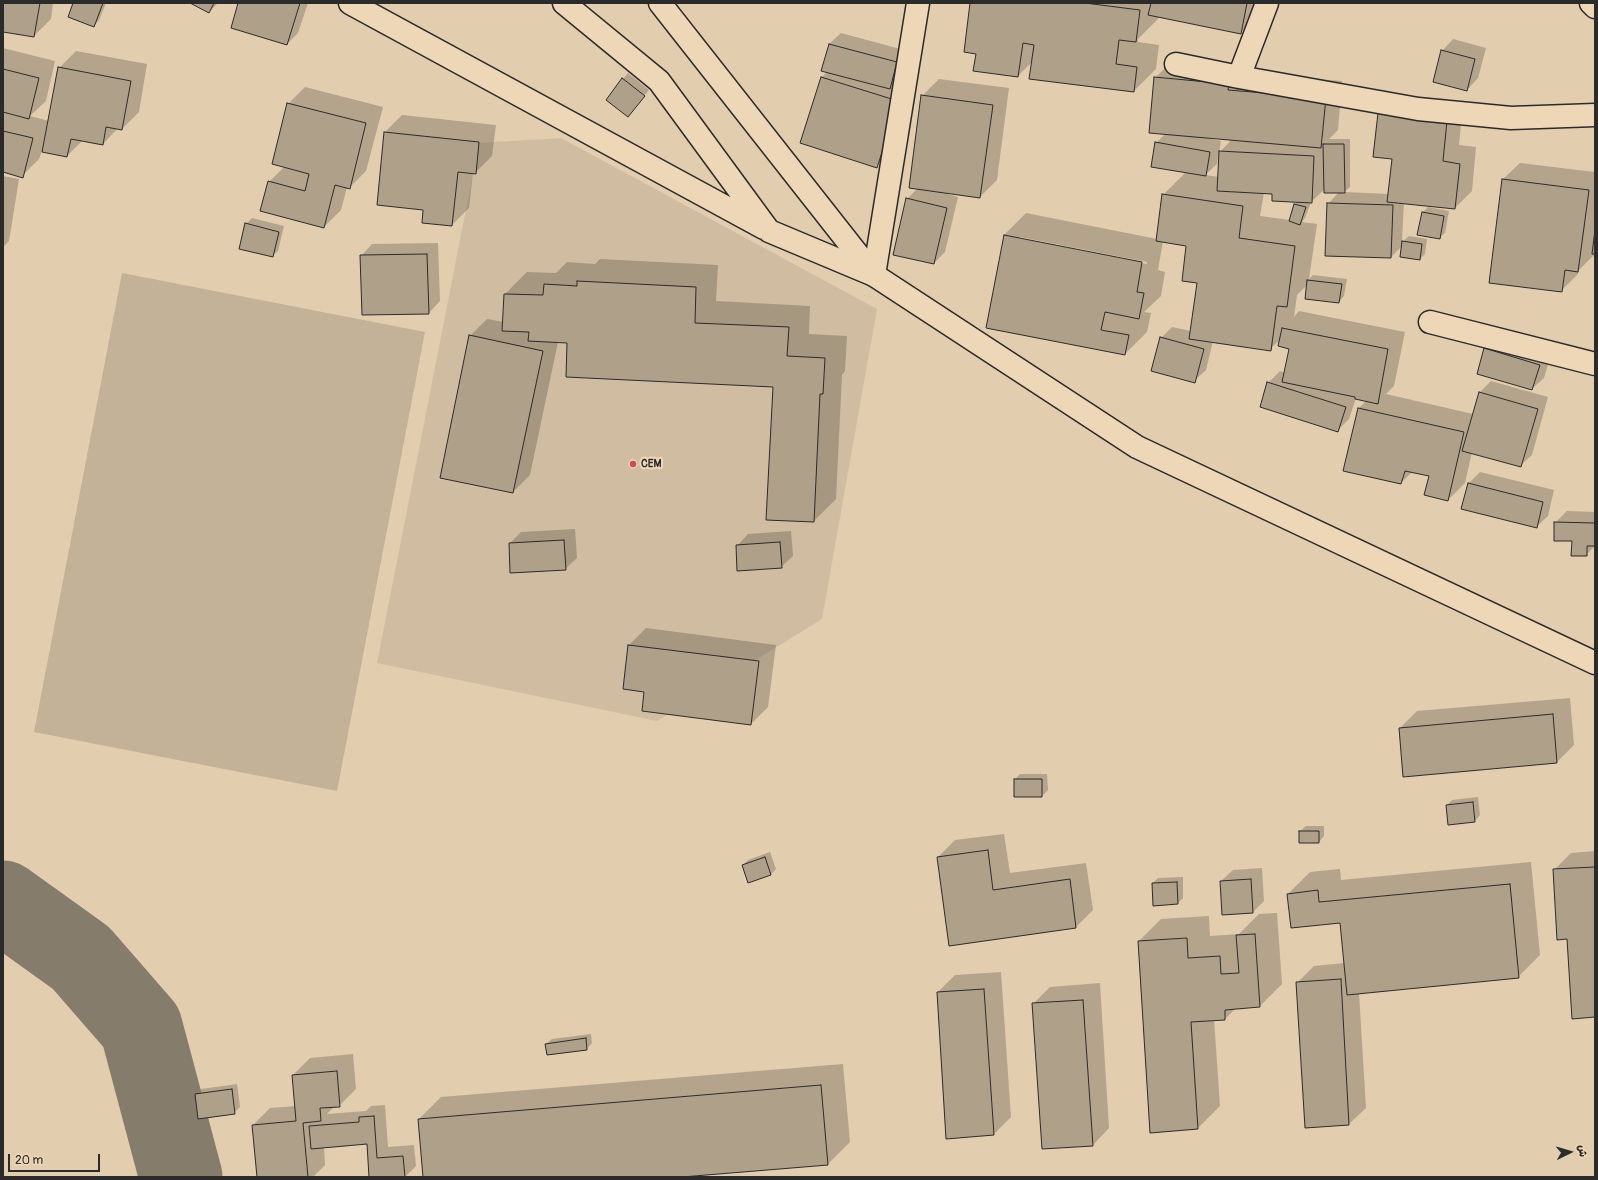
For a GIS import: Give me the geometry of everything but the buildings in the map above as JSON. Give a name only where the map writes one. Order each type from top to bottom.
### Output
[{"type":"street","points":[[350,3],[769,231],[874,275],[1137,447],[1595,663]]},
{"type":"street","points":[[564,3],[659,81],[769,231]]},
{"type":"street","points":[[660,3],[874,275]]},
{"type":"street","points":[[874,275],[918,3]]},
{"type":"street","points":[[1239,77],[1267,3]]},
{"type":"street","points":[[1591,3],[1595,7]]},
{"type":"street","points":[[1176,64],[1239,77],[1418,109],[1511,118],[1595,115]]},
{"type":"street","points":[[1430,322],[1595,364]]},
{"type":"shaded area","name":"CEM","points":[[561,138],[877,309],[822,619],[657,721],[377,663],[479,143]]},
{"type":"shaded area","points":[[122,273],[425,332],[337,791],[34,732]]},
{"type":"taxiway","points":[[3,902],[81,958],[141,1027],[181,1177]]},
{"type":"place","name":"CEM","points":[[633,464]]}]
